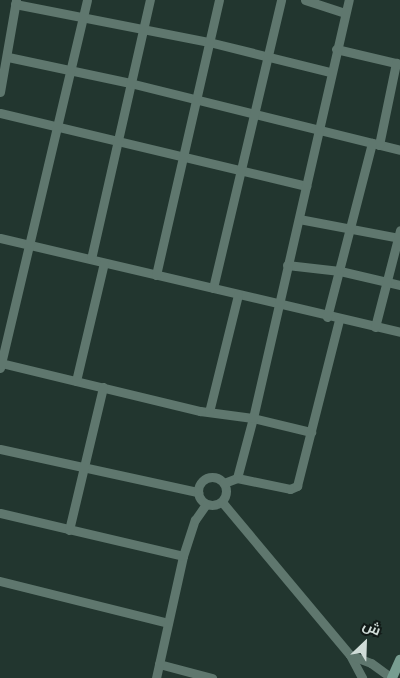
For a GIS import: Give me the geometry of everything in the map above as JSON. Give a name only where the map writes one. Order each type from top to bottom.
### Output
[{"type":"main road","points":[[392,678],[400,660]]},
{"type":"street","points":[[87,0],[59,126],[1,366],[76,381],[209,412],[253,418],[311,432]]},
{"type":"street","points":[[91,260],[150,0]]},
{"type":"street","points":[[156,275],[219,0]]},
{"type":"street","points":[[213,288],[242,172],[281,0]]},
{"type":"street","points":[[305,0],[346,12]]},
{"type":"street","points":[[237,478],[253,418],[330,72],[349,0]]},
{"type":"street","points":[[0,92],[8,57],[15,2],[209,42],[330,72]]},
{"type":"street","points":[[327,317],[398,63],[336,48]]},
{"type":"street","points":[[8,57],[130,83],[196,101],[400,150]]},
{"type":"street","points":[[0,113],[306,186]]},
{"type":"street","points":[[298,219],[352,226],[399,235],[375,327]]},
{"type":"street","points":[[0,238],[213,288],[277,306],[400,332]]},
{"type":"street","points":[[76,381],[104,263]]},
{"type":"street","points":[[287,264],[340,271],[400,285]]},
{"type":"street","points":[[209,412],[238,295]]},
{"type":"street","points":[[224,484],[237,478],[294,489],[299,483],[339,320]]},
{"type":"street","points":[[69,530],[102,387]]},
{"type":"street","points":[[0,449],[198,492],[206,504]]},
{"type":"street","points":[[198,492],[205,479],[212,477],[224,484],[227,490],[222,502]]},
{"type":"street","points":[[156,678],[183,556],[195,520],[206,504],[222,502]]},
{"type":"street","points":[[222,502],[350,654],[362,678]]},
{"type":"street","points":[[0,513],[183,556]]},
{"type":"street","points":[[0,581],[168,623]]},
{"type":"street","points":[[350,654],[392,678]]},
{"type":"street","points":[[159,664],[212,678]]}]
